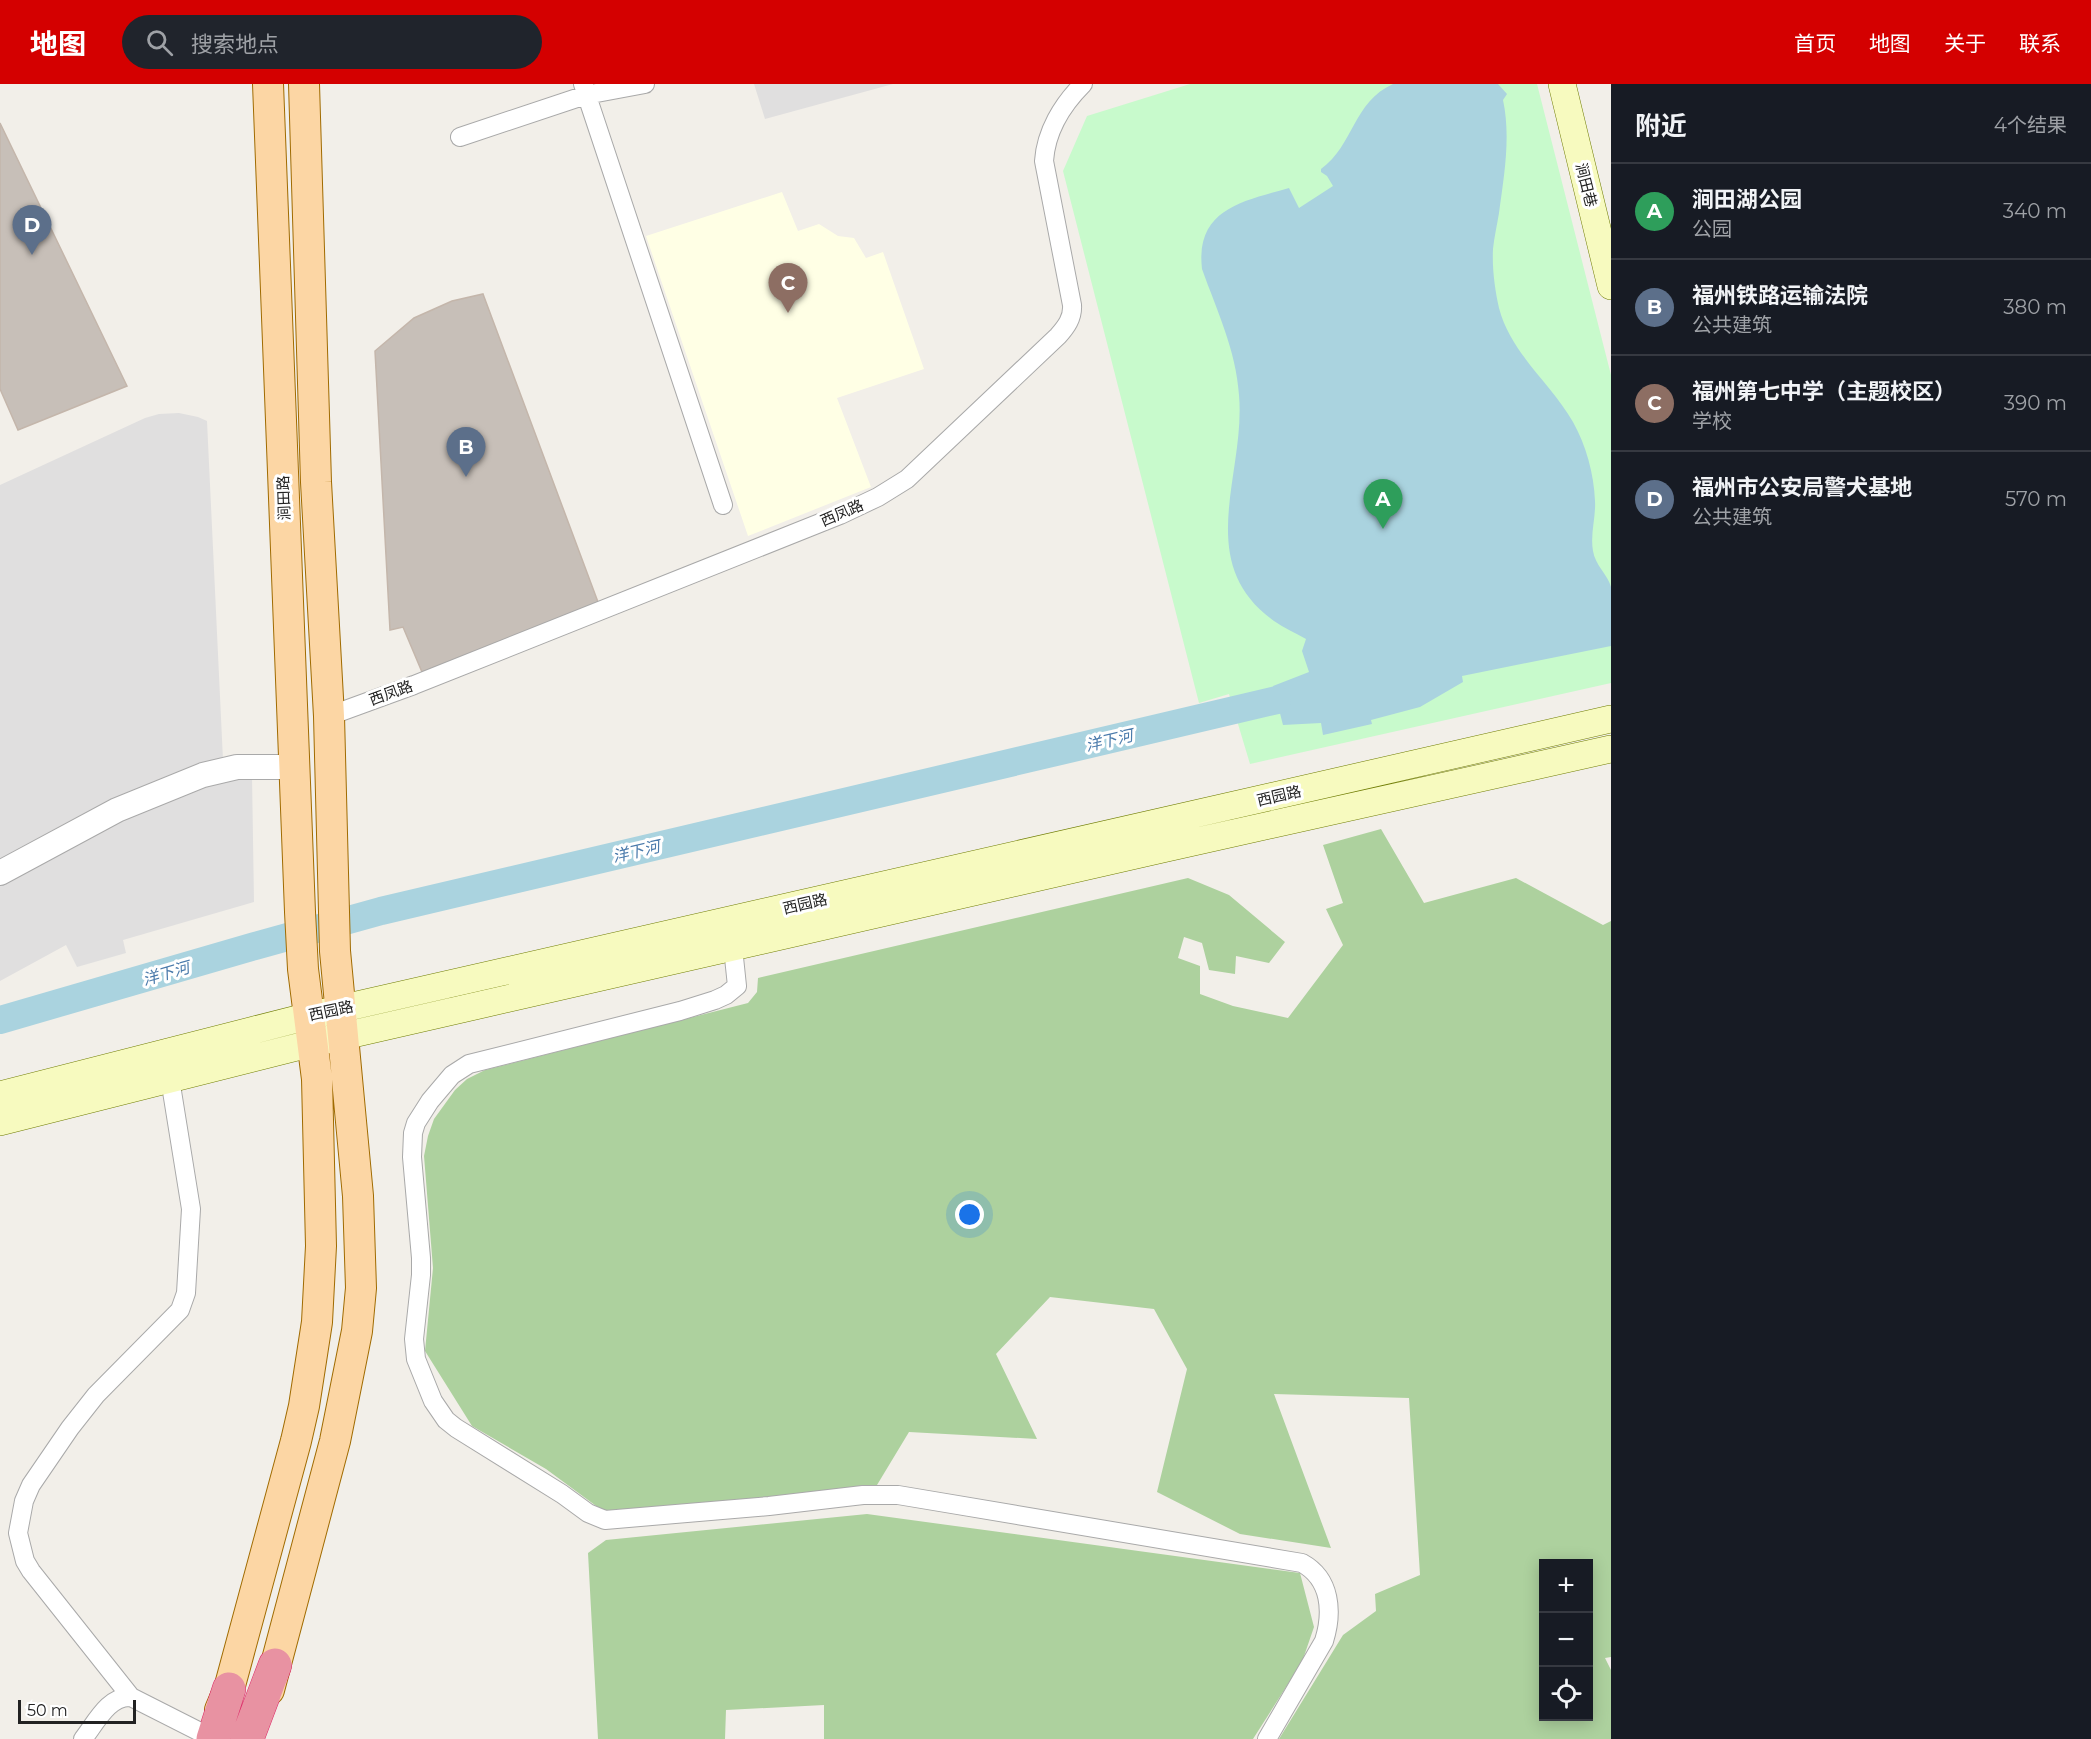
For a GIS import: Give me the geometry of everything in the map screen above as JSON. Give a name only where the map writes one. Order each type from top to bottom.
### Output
[{"type":"highway","points":[[247,1739],[275,1665]]},
{"type":"highway","points":[[210,1738],[229,1689]]},
{"type":"main road","name":"涧田路","points":[[229,1689],[296,1441],[315,1342],[320,1294],[317,1079],[303,969],[300,912],[268,84]]},
{"type":"main road","points":[[256,1739],[328,1469],[353,1352],[360,1304],[361,1271],[358,1196],[335,951],[329,716],[316,482],[304,84]]},
{"type":"main road","name":"涧田巷","points":[[1562,84],[1611,286]]},
{"type":"main road","points":[[1576,84],[1611,221]]},
{"type":"main road","name":"西园路","points":[[342,1023],[1611,719]]},
{"type":"main road","name":"西园路","points":[[0,1095],[311,1029],[732,948],[1162,849],[1611,750]]},
{"type":"main road","name":"西园路","points":[[0,1122],[170,1079],[311,1029]]},
{"type":"street","points":[[460,137],[585,89],[645,84]]},
{"type":"street","name":"西凤路","points":[[329,716],[425,681],[840,515],[878,497],[907,479],[1058,336],[1070,320],[1073,312],[1072,304],[1044,162],[1048,138],[1054,123],[1071,96],[1083,84]]},
{"type":"street","points":[[585,89],[723,505]]},
{"type":"street","points":[[0,873],[117,810],[203,775],[237,767],[295,767]]},
{"type":"street","points":[[732,948],[736,986],[726,995],[680,1011],[469,1064],[443,1084],[421,1114],[416,1123],[412,1145],[421,1258],[414,1350],[440,1412],[456,1428],[562,1494],[588,1513],[604,1520],[769,1506],[863,1495],[898,1495],[1302,1563],[1320,1576],[1326,1590],[1328,1628],[1324,1641],[1267,1739]]},
{"type":"street","points":[[170,1079],[191,1209],[184,1301],[173,1317],[118,1372],[69,1428],[31,1485],[24,1501],[18,1533],[25,1561],[31,1571],[130,1696],[210,1738]]},
{"type":"street","points":[[83,1739],[114,1700],[130,1696]]},
{"type":"shaded area","points":[[754,84],[893,84],[765,119]]},
{"type":"shaded area","points":[[782,192],[798,231],[819,224],[838,236],[854,238],[866,258],[883,252],[924,369],[837,398],[871,487],[748,536],[646,236]]},
{"type":"shaded area","points":[[179,413],[207,421],[223,760],[0,861],[0,485],[145,418],[159,414]]},
{"type":"shaded area","points":[[252,776],[254,902],[123,940],[126,953],[77,967],[66,945],[0,981],[0,886],[99,826],[201,784]]},
{"type":"green space","points":[[1190,84],[1537,84],[1611,375],[1611,683],[1250,764],[1229,694],[1199,703],[1063,171],[1087,116]]},
{"type":"green space","points":[[1381,829],[1424,903],[1516,878],[1603,925],[1611,921],[1611,1657],[1605,1658],[1611,1670],[1611,1739],[1279,1739],[1343,1635],[1376,1611],[1375,1594],[1420,1575],[1409,1398],[1274,1394],[1331,1548],[1240,1534],[1157,1492],[1187,1369],[1154,1309],[1050,1297],[996,1354],[1037,1439],[909,1432],[877,1485],[763,1502],[607,1514],[546,1469],[472,1426],[425,1351],[433,1268],[424,1156],[428,1136],[434,1119],[455,1090],[467,1079],[485,1070],[748,1003],[757,992],[758,978],[1188,878],[1229,895],[1285,942],[1269,963],[1236,956],[1235,974],[1209,970],[1202,943],[1184,937],[1178,958],[1200,966],[1200,994],[1233,1006],[1288,1018],[1343,945],[1326,909],[1343,903],[1323,845]]},
{"type":"green space","points":[[867,1514],[1300,1573],[1314,1627],[1302,1662],[1253,1739],[824,1739],[824,1705],[726,1710],[725,1739],[598,1739],[588,1553],[606,1540]]},
{"type":"water","points":[[1393,84],[1498,84],[1507,94],[1503,100],[1506,156],[1493,249],[1493,272],[1499,308],[1513,340],[1564,408],[1578,431],[1585,450],[1594,491],[1593,551],[1611,587],[1611,646],[1462,676],[1463,682],[1420,707],[1371,720],[1372,724],[1323,735],[1321,723],[1283,725],[1273,686],[1309,672],[1302,651],[1306,639],[1274,621],[1249,598],[1235,572],[1229,545],[1228,516],[1239,425],[1239,395],[1230,346],[1202,269],[1202,249],[1206,232],[1215,220],[1226,210],[1240,203],[1289,188],[1299,208],[1333,186],[1321,169],[1341,148],[1361,112],[1380,92]]},
{"type":"building","points":[[0,123],[127,386],[18,430],[0,389]]},
{"type":"building","points":[[483,294],[598,602],[422,672],[403,627],[390,630],[375,351],[414,318],[452,301]]},
{"type":"waterway","name":"洋下河","points":[[0,1020],[381,911],[1277,700]]},
{"type":"place","name":"福州市公安局警犬基地","points":[[32,255]]},
{"type":"place","name":"福州第七中学（主题校区）","points":[[788,313]]},
{"type":"place","name":"福州铁路运输法院","points":[[466,477]]},
{"type":"place","name":"涧田湖公园","points":[[1383,529]]}]
